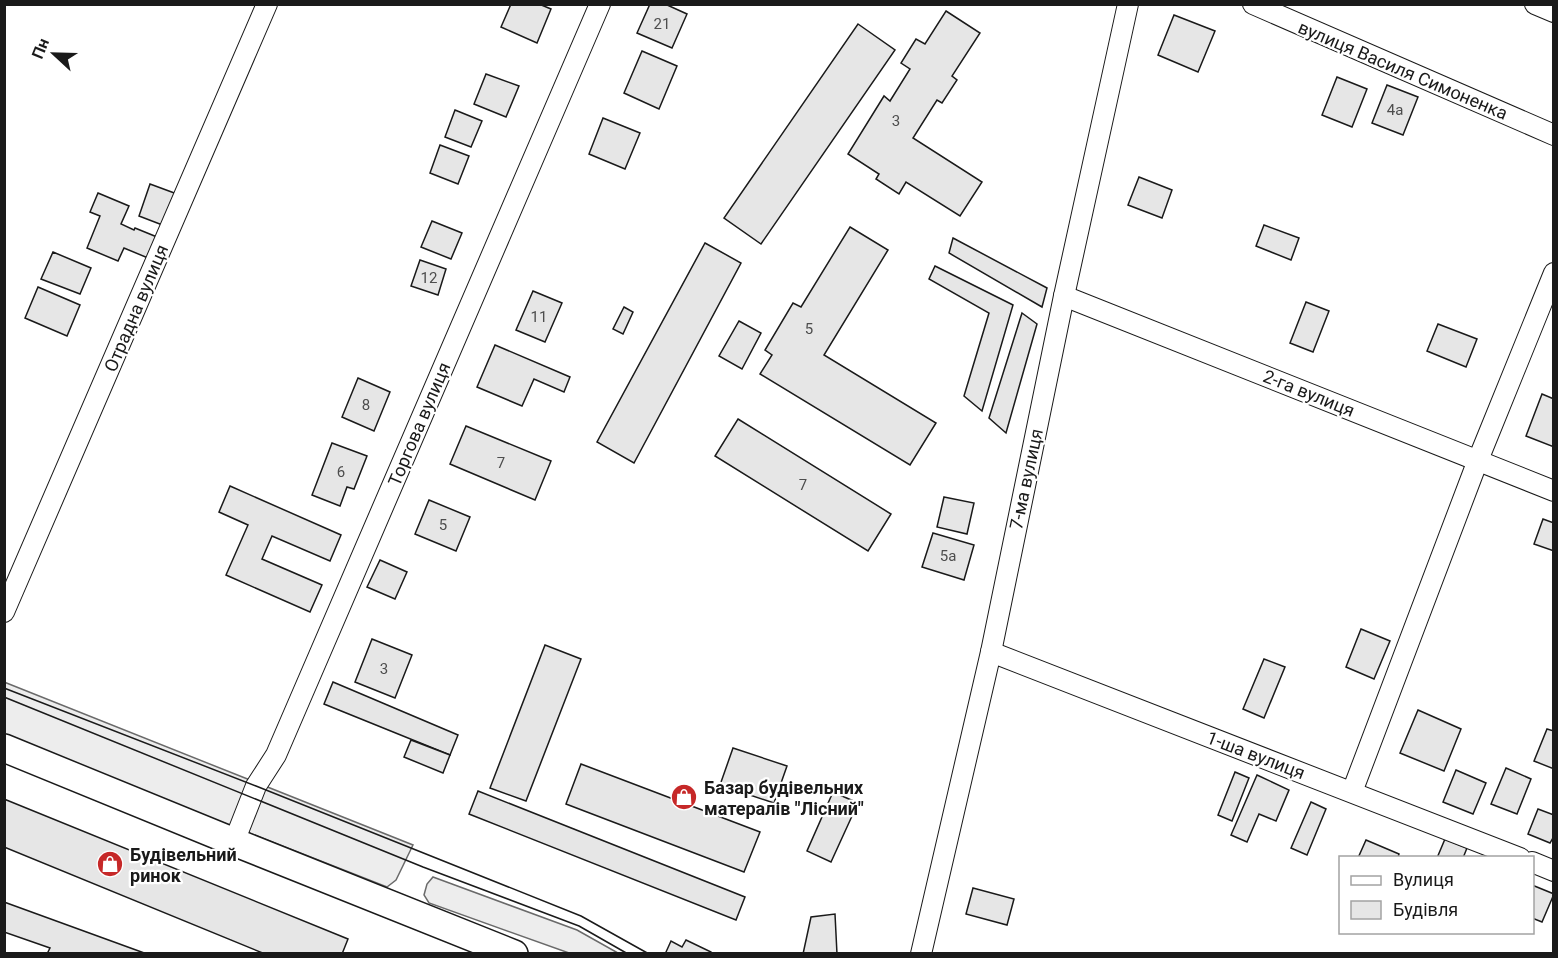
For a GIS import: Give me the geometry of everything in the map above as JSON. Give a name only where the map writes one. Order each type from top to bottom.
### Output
[{"type":"main road","points":[[4,748],[514,954]]},
{"type":"street","name":"Отрадна вулиця","points":[[4,612],[267,4]]},
{"type":"street","name":"Торгова вулиця","points":[[234,842],[256,786],[276,755],[600,4]]},
{"type":"street","name":"7-ма вулиця","points":[[921,954],[991,652],[1064,296],[1128,4]]},
{"type":"street","name":"вулиця Василя Симоненка","points":[[1253,4],[1554,135]]},
{"type":"street","points":[[1535,4],[1554,12]]},
{"type":"street","points":[[1352,792],[1478,460],[1554,273]]},
{"type":"street","name":"2-га вулиця","points":[[1064,296],[1554,491]]},
{"type":"street","name":"1-ша вулиця","points":[[991,652],[1515,856]]},
{"type":"street","points":[[1534,862],[1554,871]]},
{"type":"shaded area","points":[[4,682],[413,845],[396,880],[387,887],[5,737]]},
{"type":"shaded area","points":[[433,877],[577,930],[618,953],[569,953],[429,903],[424,895],[427,884]]},
{"type":"building","points":[[511,4],[539,4],[551,9],[537,43],[501,27]]},
{"type":"building","points":[[650,4],[665,4],[687,14],[672,48],[637,33]]},
{"type":"building","points":[[946,11],[980,33],[952,76],[957,80],[942,103],[937,100],[913,138],[982,182],[960,216],[906,182],[899,194],[876,179],[879,174],[848,154],[884,96],[890,101],[910,69],[901,63],[916,39],[925,44]]},
{"type":"building","points":[[1174,15],[1215,31],[1198,72],[1158,55]]},
{"type":"building","points":[[858,24],[895,50],[761,244],[724,218]]},
{"type":"building","points":[[642,51],[677,66],[659,109],[624,93]]},
{"type":"building","points":[[486,74],[519,86],[506,117],[474,104]]},
{"type":"building","points":[[1337,77],[1367,89],[1352,127],[1322,115]]},
{"type":"building","points":[[1387,85],[1418,97],[1403,135],[1372,123]]},
{"type":"building","points":[[455,110],[482,121],[471,147],[445,137]]},
{"type":"building","points":[[603,118],[640,133],[625,169],[589,154]]},
{"type":"building","points":[[440,145],[469,156],[458,184],[430,173]]},
{"type":"building","points":[[1139,177],[1172,190],[1162,218],[1128,205]]},
{"type":"building","points":[[150,184],[177,194],[165,226],[139,216]]},
{"type":"building","points":[[98,193],[129,206],[121,224],[157,237],[148,258],[124,248],[118,261],[87,248],[100,216],[90,212]]},
{"type":"building","points":[[432,221],[462,233],[451,259],[421,247]]},
{"type":"building","points":[[1264,225],[1299,238],[1291,260],[1256,246]]},
{"type":"building","points":[[850,227],[888,250],[824,355],[936,423],[910,465],[760,374],[772,355],[765,350],[793,303],[801,307]]},
{"type":"building","points":[[953,238],[1047,288],[1042,307],[949,253]]},
{"type":"building","points":[[705,243],[741,263],[634,463],[597,442]]},
{"type":"building","points":[[53,252],[91,268],[80,294],[41,279]]},
{"type":"building","points":[[420,260],[446,269],[438,295],[411,286]]},
{"type":"building","points":[[935,266],[1013,305],[982,411],[964,396],[989,313],[929,279]]},
{"type":"building","points":[[38,287],[80,305],[67,336],[25,318]]},
{"type":"building","points":[[533,291],[562,303],[545,342],[516,330]]},
{"type":"building","points":[[1306,302],[1329,311],[1313,352],[1290,343]]},
{"type":"building","points":[[624,307],[633,312],[623,334],[613,329]]},
{"type":"building","points":[[1022,313],[1037,324],[1006,433],[989,418]]},
{"type":"building","points":[[739,321],[761,333],[742,369],[719,356]]},
{"type":"building","points":[[1438,324],[1477,339],[1466,367],[1427,351]]},
{"type":"building","points":[[495,345],[570,377],[564,392],[534,379],[522,406],[477,387]]},
{"type":"building","points":[[358,378],[390,392],[374,431],[342,417]]},
{"type":"building","points":[[1542,394],[1554,399],[1554,447],[1526,436]]},
{"type":"building","points":[[738,419],[891,514],[868,551],[715,456]]},
{"type":"building","points":[[466,426],[551,461],[535,500],[450,464]]},
{"type":"building","points":[[332,443],[367,456],[354,489],[347,487],[340,506],[312,495]]},
{"type":"building","points":[[230,486],[341,535],[330,561],[272,536],[262,559],[322,585],[310,612],[226,575],[248,525],[219,512]]},
{"type":"building","points":[[944,497],[974,503],[967,534],[937,527]]},
{"type":"building","points":[[429,500],[470,517],[456,551],[415,534]]},
{"type":"building","points":[[1543,519],[1554,523],[1554,551],[1534,544]]},
{"type":"building","points":[[933,533],[974,545],[964,580],[922,567]]},
{"type":"building","points":[[380,560],[407,572],[395,599],[367,587]]},
{"type":"building","points":[[1361,629],[1390,641],[1374,679],[1346,667]]},
{"type":"building","points":[[372,639],[412,655],[395,698],[355,682]]},
{"type":"building","points":[[545,645],[581,659],[526,801],[490,788]]},
{"type":"building","points":[[1264,659],[1285,667],[1264,718],[1243,709]]},
{"type":"building","points":[[333,682],[458,735],[450,755],[324,704]]},
{"type":"building","points":[[1418,710],[1461,729],[1444,771],[1400,753]]},
{"type":"building","points":[[1547,729],[1554,731],[1554,769],[1534,761]]},
{"type":"building","points":[[411,740],[450,755],[443,773],[404,757]]},
{"type":"building","points":[[733,748],[787,766],[774,803],[720,785]]},
{"type":"building","points":[[581,764],[760,832],[744,872],[566,804]]},
{"type":"building","points":[[1506,768],[1531,779],[1517,814],[1491,804]]},
{"type":"building","points":[[1456,770],[1486,783],[1473,814],[1443,802]]},
{"type":"building","points":[[1235,772],[1249,778],[1232,821],[1218,815]]},
{"type":"building","points":[[1257,775],[1289,790],[1276,821],[1259,814],[1247,842],[1231,835]]},
{"type":"building","points":[[478,791],[745,897],[736,920],[469,814]]},
{"type":"building","points":[[833,792],[858,803],[831,862],[807,851]]},
{"type":"building","points":[[4,799],[348,939],[342,954],[265,954],[4,847]]},
{"type":"building","points":[[1311,802],[1326,809],[1307,855],[1291,848]]},
{"type":"building","points":[[1538,809],[1554,815],[1554,836],[1550,843],[1528,834]]},
{"type":"building","points":[[1445,839],[1467,848],[1464,856],[1438,856]]},
{"type":"building","points":[[1366,840],[1399,854],[1398,856],[1359,856]]},
{"type":"building","points":[[1534,886],[1554,894],[1542,922],[1534,919]]},
{"type":"building","points":[[973,888],[1014,899],[1007,925],[966,914]]},
{"type":"building","points":[[4,902],[147,954],[47,954],[50,948],[4,932]]},
{"type":"building","points":[[835,914],[837,954],[803,954],[811,917]]},
{"type":"building","points":[[686,940],[711,954],[668,954],[666,952],[671,941],[682,947]]},
{"type":"tram line","points":[[4,688],[581,916],[649,954]]},
{"type":"tram line","points":[[4,697],[423,867],[579,926],[628,954]]},
{"type":"place","name":"Базар будівельних матералів \"Лісний\"","points":[[684,797]]},
{"type":"place","name":"Будівельний ринок","points":[[110,864]]}]
